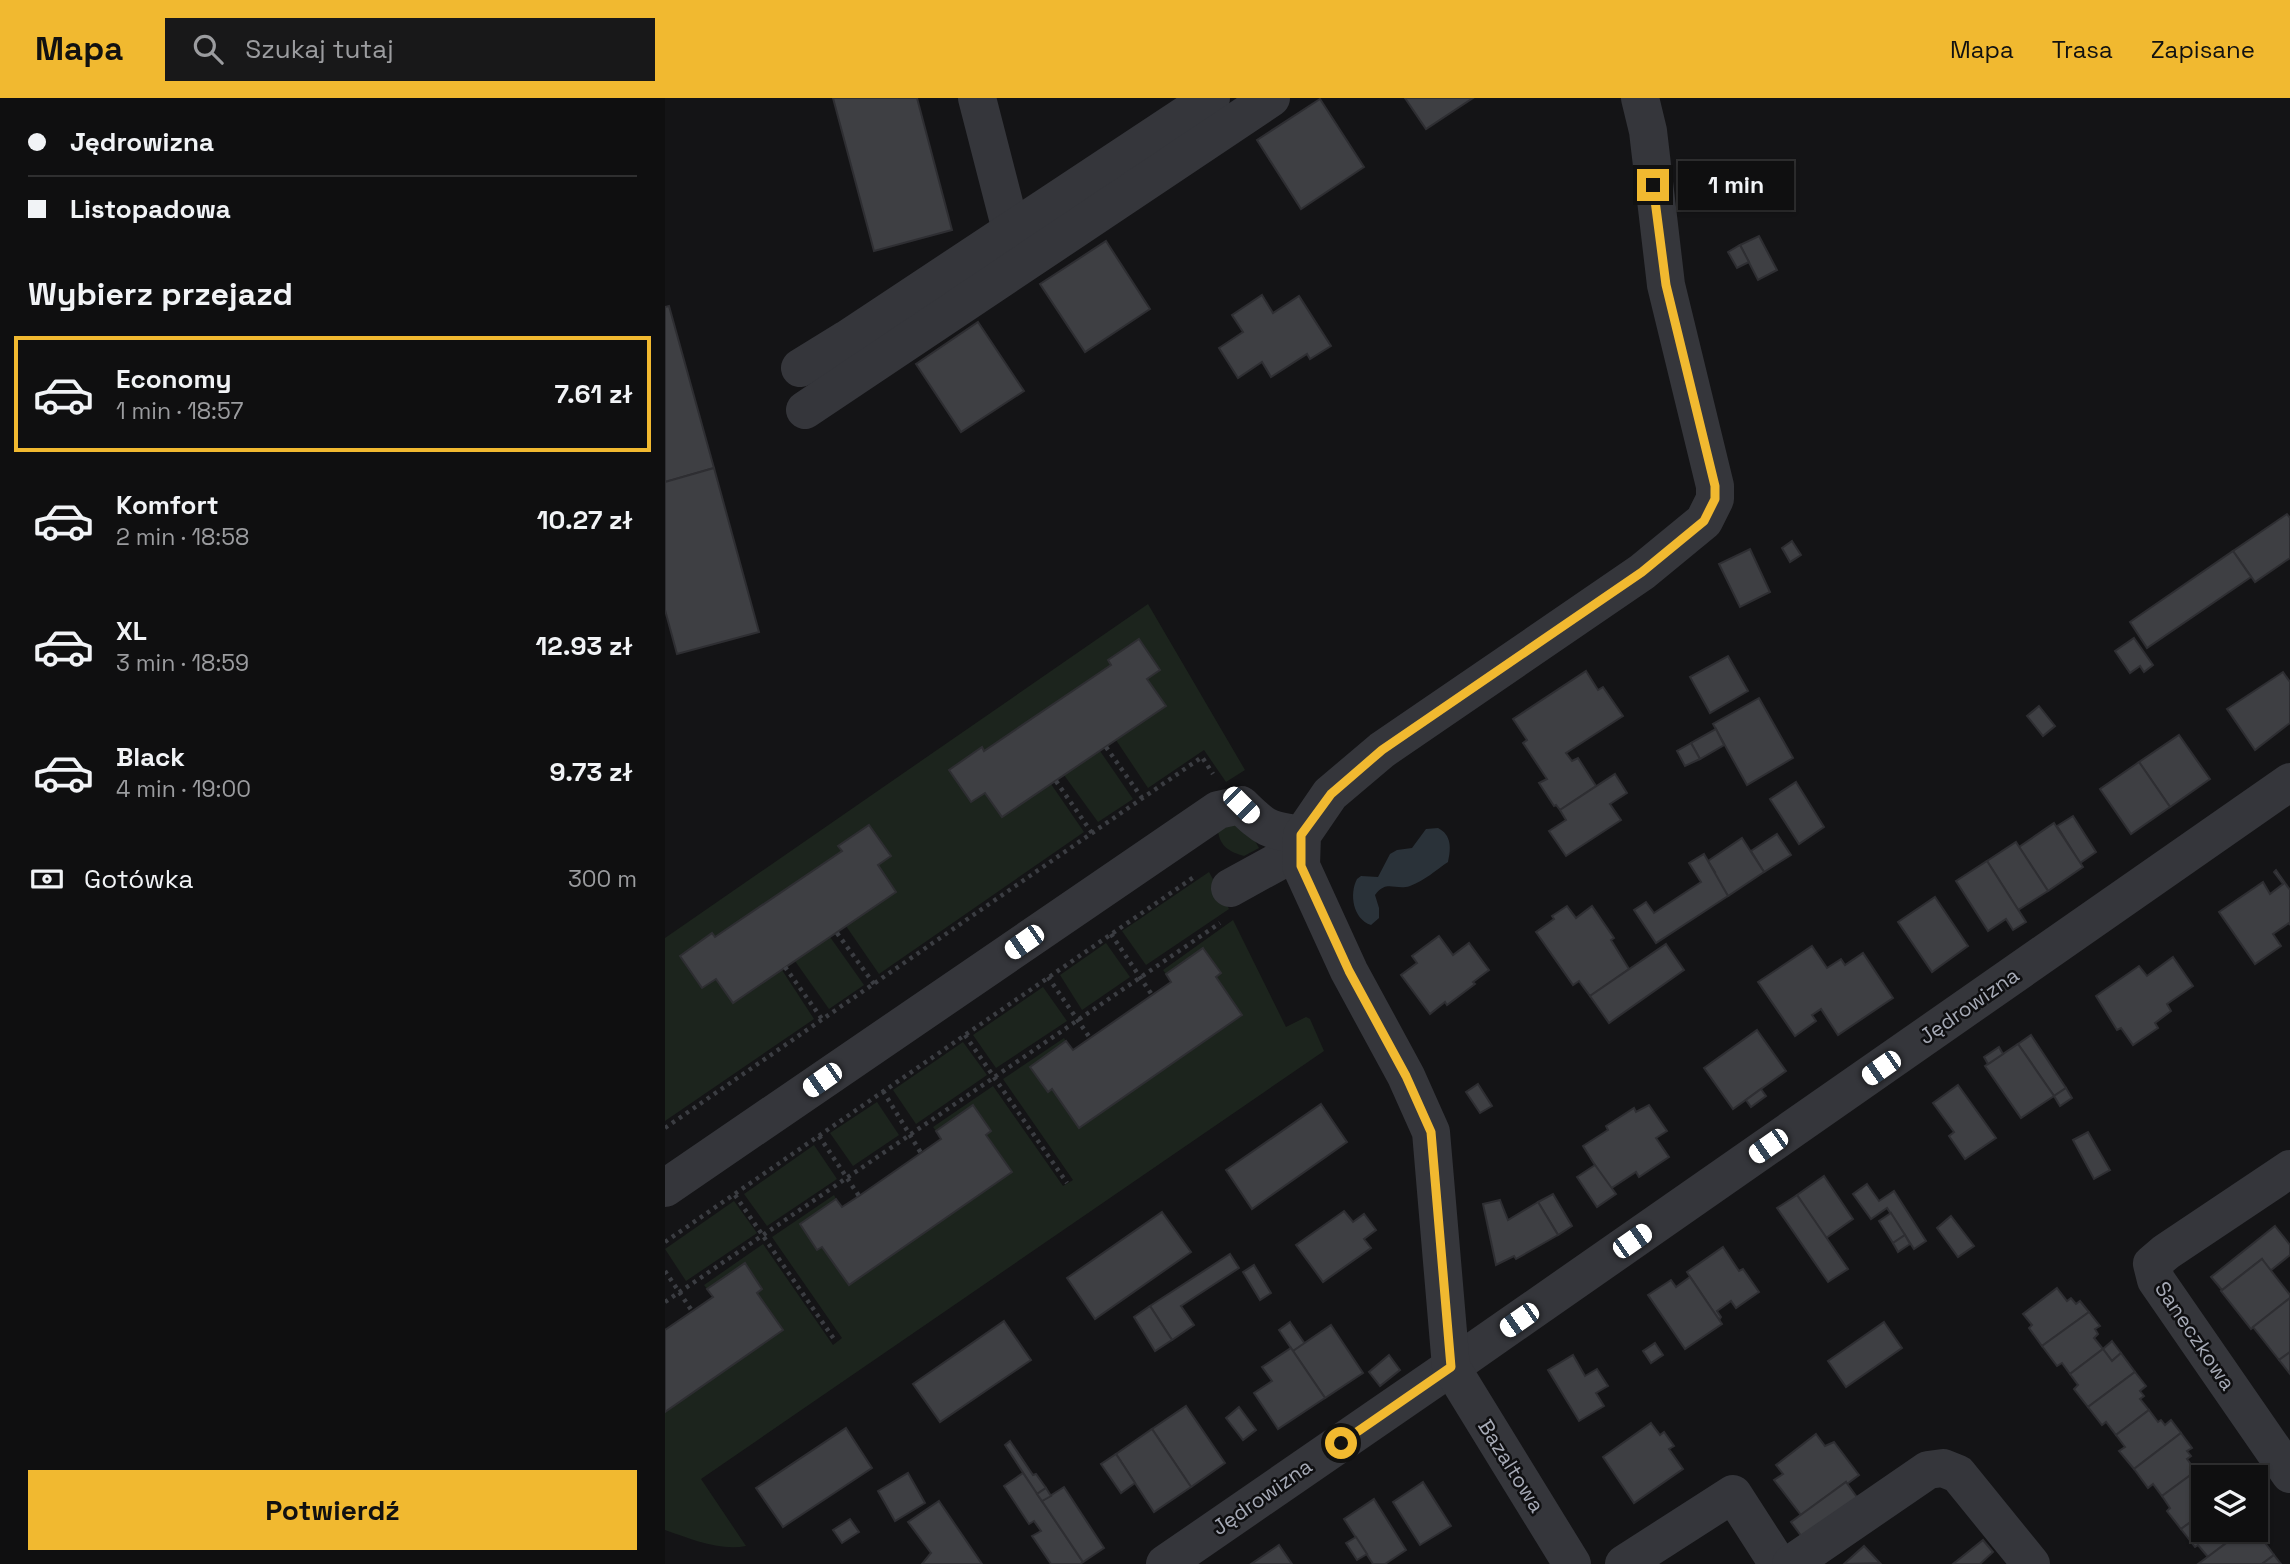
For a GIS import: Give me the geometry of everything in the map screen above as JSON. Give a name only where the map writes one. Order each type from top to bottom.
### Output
[{"type":"street","points":[[977,98],[1010,230]]},
{"type":"street","points":[[800,368],[1211,98]]},
{"type":"street","points":[[805,410],[1271,98]]},
{"type":"street","points":[[1221,891],[1301,842],[1331,794],[1382,750],[1642,572],[1704,521],[1715,499],[1715,486],[1666,285],[1648,131],[1640,98]]},
{"type":"street","name":"Jędrowizna","points":[[1165,1564],[2290,782]]},
{"type":"street","points":[[665,1188],[1217,810],[1241,805],[1261,825],[1301,842]]},
{"type":"street","points":[[1301,842],[1301,866],[1306,878],[1349,971],[1406,1076],[1431,1132],[1451,1367]]},
{"type":"street","name":"Saneczkowa","points":[[2290,1169],[2152,1264],[2156,1280],[2290,1474]]},
{"type":"street","name":"Bazaltowa","points":[[1451,1367],[1571,1564]]},
{"type":"street","points":[[1791,1564],[1928,1470],[1943,1468],[1958,1474],[2031,1564]]},
{"type":"street","points":[[1624,1564],[1733,1494],[1778,1564]]},
{"type":"path","points":[[1106,747],[1142,798]]},
{"type":"path","points":[[665,1128],[1202,757],[1235,806]]},
{"type":"path","points":[[1056,781],[1092,833]]},
{"type":"path","points":[[665,1242],[1111,934],[1221,891]]},
{"type":"path","points":[[665,1302],[1140,978],[1221,891]]},
{"type":"path","points":[[837,933],[874,984]]},
{"type":"path","points":[[1111,934],[1152,995]]},
{"type":"path","points":[[785,967],[822,1019]]},
{"type":"path","points":[[1048,977],[1090,1038]]},
{"type":"path","points":[[965,1035],[1067,1183]]},
{"type":"path","points":[[883,1091],[921,1153]]},
{"type":"path","points":[[819,1136],[859,1196]]},
{"type":"path","points":[[735,1195],[836,1342]]},
{"type":"path","points":[[665,1271],[692,1311]]},
{"type":"shaded area","points":[[1148,604],[1245,770],[1226,782],[1204,750],[1148,788],[1116,740],[1165,706],[1147,679],[1159,670],[1138,639],[1108,660],[1111,665],[984,751],[981,748],[949,770],[971,802],[985,793],[1002,817],[1051,784],[1084,832],[879,974],[846,926],[896,891],[878,865],[890,856],[869,825],[839,846],[842,851],[715,937],[712,934],[680,955],[702,988],[716,979],[734,1003],[782,970],[814,1019],[665,1121],[665,938]]},
{"type":"shaded area","points":[[1100,751],[1133,799],[1098,822],[1064,775]]},
{"type":"shaded area","points":[[1228,819],[1250,832],[1259,848],[1244,856],[1227,848],[1218,831]]},
{"type":"shaded area","points":[[1438,828],[1448,838],[1448,862],[1410,886],[1387,886],[1379,890],[1375,895],[1379,918],[1371,925],[1365,922],[1354,905],[1353,892],[1357,879],[1361,876],[1378,877],[1390,854],[1412,848],[1426,829]]},
{"type":"shaded area","points":[[1209,872],[1229,909],[1146,965],[1122,931]]},
{"type":"shaded area","points":[[1233,920],[1286,1027],[1306,1017],[1310,1019],[1324,1051],[701,1479],[746,1546],[715,1546],[665,1530],[665,1412],[783,1330],[757,1293],[762,1289],[745,1264],[707,1289],[704,1285],[763,1244],[833,1345],[842,1338],[772,1237],[834,1195],[836,1199],[800,1225],[817,1249],[822,1247],[849,1285],[991,1131],[973,1105],[936,1131],[933,1127],[993,1086],[1063,1186],[1073,1180],[1003,1079],[1064,1038],[1066,1041],[1030,1067],[1048,1092],[1052,1089],[1079,1128],[1242,1016],[1216,977],[1221,973],[1204,948],[1166,974],[1163,970]]},
{"type":"shaded area","points":[[830,937],[864,985],[829,1009],[795,961]]},
{"type":"shaded area","points":[[1106,943],[1130,977],[1082,1010],[1060,975]]},
{"type":"shaded area","points":[[1043,987],[1067,1021],[996,1068],[973,1035]]},
{"type":"shaded area","points":[[963,1042],[987,1075],[916,1124],[893,1090]]},
{"type":"shaded area","points":[[877,1102],[899,1135],[853,1166],[830,1133]]},
{"type":"shaded area","points":[[814,1145],[837,1179],[767,1226],[744,1194]]},
{"type":"shaded area","points":[[734,1201],[757,1233],[686,1281],[665,1249]]},
{"type":"building","points":[[833,98],[917,98],[952,230],[874,251]]},
{"type":"building","points":[[1405,98],[1473,98],[1426,129]]},
{"type":"building","points":[[1320,99],[1364,167],[1301,209],[1257,140]]},
{"type":"building","points":[[1759,236],[1777,270],[1758,280],[1740,245]]},
{"type":"building","points":[[1106,241],[1150,309],[1085,352],[1040,284]]},
{"type":"building","points":[[1740,245],[1749,262],[1737,268],[1728,252]]},
{"type":"building","points":[[1262,295],[1273,313],[1299,296],[1331,346],[1310,359],[1307,354],[1271,377],[1262,362],[1238,378],[1219,348],[1243,332],[1232,315]]},
{"type":"building","points":[[669,306],[714,468],[665,482],[665,307]]},
{"type":"building","points":[[978,322],[1024,391],[961,432],[916,364]]},
{"type":"building","points":[[714,468],[759,632],[677,654],[665,610],[665,482]]},
{"type":"building","points":[[2287,514],[2290,518],[2290,558],[2255,582],[2233,551]]},
{"type":"building","points":[[1792,541],[1801,555],[1790,562],[1782,548]]},
{"type":"building","points":[[1750,549],[1770,592],[1740,607],[1719,564]]},
{"type":"building","points":[[2233,551],[2251,577],[2147,648],[2130,622]]},
{"type":"building","points":[[2134,638],[2153,665],[2144,672],[2140,666],[2130,673],[2115,651]]},
{"type":"building","points":[[1139,639],[1160,670],[1147,679],[1166,706],[1002,817],[985,793],[971,802],[949,770],[982,747],[984,751],[1111,665],[1108,660]]},
{"type":"building","points":[[1728,656],[1748,691],[1710,713],[1690,677]]},
{"type":"building","points":[[1586,671],[1598,690],[1603,687],[1623,716],[1566,753],[1572,761],[1578,758],[1596,786],[1560,810],[1554,806],[1539,783],[1547,779],[1523,743],[1527,740],[1513,719]]},
{"type":"building","points":[[2283,672],[2290,682],[2290,723],[2255,750],[2227,709]]},
{"type":"building","points":[[1759,698],[1793,758],[1747,785],[1713,724]]},
{"type":"building","points":[[2039,706],[2055,726],[2043,736],[2027,716]]},
{"type":"building","points":[[1716,729],[1724,745],[1700,759],[1691,743]]},
{"type":"building","points":[[2179,735],[2210,779],[2170,807],[2139,762]]},
{"type":"building","points":[[1691,743],[1700,759],[1685,766],[1677,751]]},
{"type":"building","points":[[2139,762],[2170,807],[2131,834],[2100,789]]},
{"type":"building","points":[[1615,774],[1627,793],[1610,804],[1621,820],[1566,856],[1549,831],[1566,820],[1560,810]]},
{"type":"building","points":[[1796,782],[1824,827],[1799,844],[1770,799]]},
{"type":"building","points":[[2073,816],[2096,852],[2080,863],[2057,826]]},
{"type":"building","points":[[2054,823],[2083,867],[2048,891],[2019,847]]},
{"type":"building","points":[[869,825],[891,856],[878,865],[896,892],[733,1003],[716,979],[702,988],[680,956],[712,933],[715,937],[842,851],[838,846]]},
{"type":"building","points":[[1777,834],[1791,855],[1764,872],[1751,851]]},
{"type":"building","points":[[1742,838],[1764,872],[1728,896],[1708,861]]},
{"type":"building","points":[[2016,842],[2048,891],[2018,910],[1987,861]]},
{"type":"building","points":[[1704,854],[1728,896],[1656,943],[1634,910],[1646,902],[1654,913],[1701,882],[1689,863]]},
{"type":"building","points":[[1987,861],[2026,922],[2013,930],[2006,919],[1988,931],[1956,881]]},
{"type":"building","points":[[2276,870],[2290,890],[2290,925],[2289,923],[2273,934],[2281,946],[2255,964],[2219,912],[2263,882],[2270,894],[2283,884],[2274,872]]},
{"type":"building","points":[[1935,897],[1968,946],[1932,972],[1898,922]]},
{"type":"building","points":[[1567,906],[1576,918],[1592,906],[1614,938],[1611,940],[1629,969],[1590,996],[1579,981],[1573,985],[1536,932]]},
{"type":"building","points":[[1439,936],[1453,955],[1469,943],[1489,970],[1447,1005],[1445,1002],[1430,1014],[1401,975],[1417,963],[1412,956]]},
{"type":"building","points":[[1666,944],[1684,970],[1609,1023],[1590,996]]},
{"type":"building","points":[[1812,946],[1827,968],[1841,959],[1845,965],[1863,953],[1893,998],[1838,1035],[1821,1009],[1812,1015],[1816,1021],[1795,1036],[1758,982]]},
{"type":"building","points":[[1203,948],[1221,973],[1216,977],[1242,1015],[1079,1128],[1052,1089],[1048,1092],[1030,1067],[1066,1041],[1073,1050],[1171,982],[1166,974]]},
{"type":"building","points":[[2173,957],[2193,986],[2167,1004],[2171,1011],[2155,1023],[2158,1028],[2133,1045],[2121,1028],[2117,1030],[2096,996],[2139,966],[2147,976]]},
{"type":"building","points":[[1757,1030],[1786,1071],[1733,1109],[1704,1068]]},
{"type":"building","points":[[2031,1035],[2066,1088],[2054,1096],[2018,1044]]},
{"type":"building","points":[[2018,1044],[2054,1096],[2021,1118],[1985,1066]]},
{"type":"building","points":[[1999,1047],[2003,1054],[1988,1064],[1984,1057]]},
{"type":"building","points":[[1478,1084],[1492,1106],[1480,1113],[1466,1092]]},
{"type":"building","points":[[1958,1085],[1996,1138],[1965,1159],[1949,1136],[1954,1132],[1933,1103]]},
{"type":"building","points":[[2066,1088],[2072,1098],[2060,1106],[2054,1096]]},
{"type":"building","points":[[1761,1089],[1766,1096],[1751,1107],[1746,1100]]},
{"type":"building","points":[[1321,1104],[1347,1142],[1252,1209],[1226,1170]]},
{"type":"building","points":[[973,1105],[991,1131],[986,1135],[1012,1172],[849,1285],[822,1247],[817,1250],[800,1224],[836,1199],[842,1207],[859,1196],[941,1139],[936,1131]]},
{"type":"building","points":[[1649,1105],[1667,1131],[1656,1138],[1669,1157],[1639,1177],[1636,1172],[1610,1189],[1583,1146],[1608,1130],[1606,1126],[1634,1108],[1636,1112]]},
{"type":"building","points":[[2088,1132],[2110,1170],[2094,1179],[2073,1140]]},
{"type":"building","points":[[1595,1165],[1616,1194],[1597,1207],[1577,1177]]},
{"type":"building","points":[[1824,1176],[1853,1219],[1826,1238],[1797,1195]]},
{"type":"building","points":[[1867,1184],[1879,1201],[1894,1191],[1926,1241],[1914,1249],[1887,1208],[1871,1219],[1853,1194]]},
{"type":"building","points":[[1553,1194],[1572,1226],[1558,1235],[1538,1202]]},
{"type":"building","points":[[1797,1195],[1848,1269],[1828,1282],[1777,1208]]},
{"type":"building","points":[[1500,1200],[1508,1220],[1538,1202],[1558,1235],[1516,1259],[1514,1256],[1496,1265],[1483,1204]]},
{"type":"building","points":[[1344,1211],[1353,1222],[1364,1214],[1376,1230],[1364,1239],[1371,1248],[1323,1282],[1296,1245]]},
{"type":"building","points":[[1162,1212],[1191,1252],[1095,1319],[1067,1278]]},
{"type":"building","points":[[1891,1213],[1905,1235],[1893,1243],[1879,1221]]},
{"type":"building","points":[[1951,1216],[1974,1246],[1958,1257],[1937,1228]]},
{"type":"building","points":[[2275,1226],[2290,1245],[2290,1255],[2270,1271],[2262,1259],[2222,1290],[2211,1277]]},
{"type":"building","points":[[1905,1235],[1910,1244],[1898,1252],[1893,1243]]},
{"type":"building","points":[[1723,1247],[1739,1271],[1743,1269],[1759,1292],[1736,1308],[1731,1301],[1717,1311],[1721,1317],[1719,1320],[1687,1272]]},
{"type":"building","points":[[1230,1254],[1239,1268],[1181,1306],[1194,1325],[1172,1340],[1150,1306]]},
{"type":"building","points":[[2262,1259],[2290,1298],[2251,1329],[2221,1291]]},
{"type":"building","points":[[745,1263],[762,1289],[757,1293],[783,1330],[665,1412],[665,1330],[713,1297],[707,1289]]},
{"type":"building","points":[[1254,1265],[1271,1293],[1260,1300],[1243,1272]]},
{"type":"building","points":[[1690,1277],[1722,1324],[1685,1349],[1648,1295],[1671,1280],[1676,1287]]},
{"type":"building","points":[[2057,1288],[2067,1301],[2071,1298],[2076,1304],[2080,1301],[2089,1312],[2042,1346],[2029,1328],[2032,1325],[2023,1314]]},
{"type":"building","points":[[2290,1298],[2290,1352],[2279,1360],[2253,1327]]},
{"type":"building","points":[[1150,1306],[1172,1340],[1155,1351],[1134,1317]]},
{"type":"building","points":[[2089,1312],[2100,1326],[2095,1329],[2098,1334],[2094,1338],[2103,1349],[2070,1374],[2062,1363],[2057,1366],[2042,1346]]},
{"type":"building","points":[[1004,1321],[1031,1360],[940,1422],[913,1384]]},
{"type":"building","points":[[1290,1322],[1305,1344],[1293,1351],[1279,1330]]},
{"type":"building","points":[[1884,1322],[1902,1348],[1846,1387],[1828,1361]]},
{"type":"building","points":[[1331,1325],[1363,1373],[1325,1398],[1293,1351]]},
{"type":"building","points":[[2112,1341],[2121,1353],[2112,1361],[2103,1349]]},
{"type":"building","points":[[1655,1343],[1663,1355],[1651,1363],[1643,1351]]},
{"type":"building","points":[[1291,1348],[1325,1398],[1278,1429],[1254,1393],[1272,1381],[1262,1367]]},
{"type":"building","points":[[2103,1349],[2112,1361],[2121,1353],[2135,1372],[2088,1407],[2074,1389],[2078,1385],[2070,1374]]},
{"type":"building","points":[[2290,1352],[2290,1374],[2279,1360]]},
{"type":"building","points":[[1389,1355],[1400,1370],[1380,1386],[1369,1372]]},
{"type":"building","points":[[1573,1355],[1585,1376],[1597,1369],[1608,1386],[1596,1393],[1604,1406],[1579,1421],[1548,1370]]},
{"type":"building","points":[[2135,1372],[2146,1386],[2140,1391],[2144,1396],[2140,1399],[2149,1410],[2116,1435],[2106,1422],[2102,1425],[2088,1407]]},
{"type":"building","points":[[1186,1406],[1225,1463],[1191,1487],[1152,1429]]},
{"type":"building","points":[[1239,1407],[1256,1430],[1243,1440],[1226,1418]]},
{"type":"building","points":[[2149,1410],[2158,1422],[2161,1420],[2165,1425],[2171,1420],[2181,1433],[2134,1469],[2119,1451],[2125,1447],[2116,1435]]},
{"type":"building","points":[[1651,1423],[1660,1435],[1664,1432],[1674,1446],[1669,1449],[1683,1469],[1634,1503],[1603,1457]]},
{"type":"building","points":[[846,1428],[872,1468],[783,1527],[756,1488]]},
{"type":"building","points":[[1152,1429],[1191,1487],[1154,1512],[1116,1454]]},
{"type":"building","points":[[2181,1433],[2192,1448],[2187,1451],[2191,1456],[2187,1459],[2192,1465],[2191,1475],[2162,1496],[2153,1484],[2148,1488],[2134,1469]]},
{"type":"building","points":[[1816,1434],[1825,1446],[1834,1442],[1859,1475],[1801,1515],[1774,1480],[1783,1474],[1776,1465]]},
{"type":"building","points":[[1010,1441],[1033,1475],[1036,1474],[1046,1488],[1037,1494],[1005,1445]]},
{"type":"building","points":[[1116,1454],[1135,1483],[1121,1493],[1101,1464]]},
{"type":"building","points":[[908,1473],[925,1503],[895,1521],[878,1491]]},
{"type":"building","points":[[1023,1473],[1083,1562],[1080,1564],[1051,1564],[1032,1536],[1041,1531],[1034,1521],[1029,1524],[1004,1486]]},
{"type":"building","points":[[2191,1475],[2191,1522],[2181,1529],[2167,1511],[2170,1508],[2162,1496]]},
{"type":"building","points":[[1423,1482],[1451,1526],[1420,1545],[1393,1502]]},
{"type":"building","points":[[1846,1482],[1859,1500],[1805,1541],[1791,1522]]},
{"type":"building","points":[[1064,1487],[1104,1548],[1083,1562],[1042,1501]]},
{"type":"building","points":[[1046,1488],[1051,1496],[1042,1501],[1037,1494]]},
{"type":"building","points":[[1374,1499],[1406,1550],[1385,1564],[1373,1564],[1344,1519]]},
{"type":"building","points":[[939,1501],[982,1564],[922,1564],[931,1553],[908,1522]]},
{"type":"building","points":[[850,1519],[859,1532],[842,1543],[833,1530]]},
{"type":"building","points":[[2191,1522],[2191,1542],[2181,1529]]},
{"type":"building","points":[[1356,1537],[1367,1554],[1357,1560],[1346,1543]]},
{"type":"building","points":[[1983,1540],[1993,1552],[1980,1564],[1953,1564]]},
{"type":"building","points":[[2191,1542],[2227,1542],[2208,1557],[2198,1545],[2195,1547]]},
{"type":"building","points":[[2228,1542],[2264,1542],[2274,1555],[2262,1564],[2198,1564]]},
{"type":"building","points":[[1279,1545],[1292,1564],[1251,1564]]},
{"type":"building","points":[[1864,1546],[1880,1563],[1844,1564]]},
{"type":"building","points":[[2274,1555],[2281,1564],[2262,1564]]},
{"type":"route","points":[[1341,1443],[1451,1367],[1431,1132],[1406,1076],[1349,971],[1301,866],[1301,835],[1331,794],[1382,750],[1642,572],[1704,521],[1715,499],[1715,486],[1666,285],[1653,185]]}]
